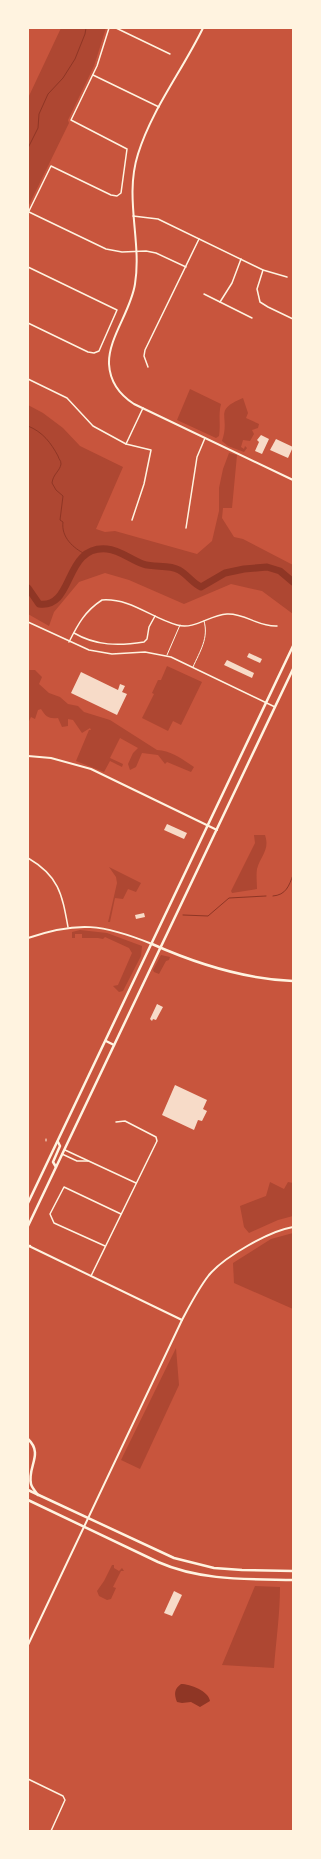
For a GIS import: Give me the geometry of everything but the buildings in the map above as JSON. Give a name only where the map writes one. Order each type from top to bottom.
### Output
[{"type":"main road","points":[[28,1204],[293,646]]},
{"type":"main road","points":[[28,1226],[293,669]]},
{"type":"main road","points":[[152,944],[224,971],[293,981]]},
{"type":"main road","points":[[106,1041],[114,1045]]},
{"type":"main road","points":[[56,1167],[53,1162],[60,1146],[58,1142]]},
{"type":"main road","points":[[28,1439],[35,1450],[36,1459],[28,1479]]},
{"type":"main road","points":[[32,1471],[31,1484],[38,1495]]},
{"type":"main road","points":[[28,1490],[166,1555],[198,1565],[233,1570],[293,1570]]},
{"type":"main road","points":[[28,1501],[158,1562],[179,1570],[219,1578],[293,1580]]},
{"type":"street","points":[[109,28],[93,75],[71,120],[127,148],[121,193],[118,196],[111,195],[51,166],[28,212],[106,249],[118,252],[146,252],[160,254],[186,267]]},
{"type":"street","points":[[116,28],[170,54]]},
{"type":"street","points":[[203,28],[187,60],[173,79],[159,107],[141,146],[135,166],[132,190],[136,252],[134,291],[128,310],[111,347],[109,362],[112,379],[119,391],[129,401],[293,480]]},
{"type":"street","points":[[93,75],[159,107]]},
{"type":"street","points":[[133,216],[158,219],[263,270],[287,278]]},
{"type":"street","points":[[148,367],[144,356],[146,348],[200,239]]},
{"type":"street","points":[[220,302],[232,282],[241,259]]},
{"type":"street","points":[[28,267],[117,310],[99,351],[96,353],[88,352],[28,323]]},
{"type":"street","points":[[263,270],[257,289],[260,302],[293,319]]},
{"type":"street","points":[[204,294],[252,318]]},
{"type":"street","points":[[28,379],[67,398],[93,426],[126,444],[151,450],[144,484],[132,520]]},
{"type":"street","points":[[126,444],[143,408]]},
{"type":"street","points":[[186,528],[197,457],[205,438]]},
{"type":"street","points":[[69,642],[85,614],[102,600],[126,602],[180,626],[189,627],[221,615],[229,614],[266,627],[277,626]]},
{"type":"street","points":[[74,633],[99,643],[114,645],[144,642],[147,639],[149,627],[155,616]]},
{"type":"street","points":[[28,622],[89,650],[103,653],[145,652],[167,656],[275,707]]},
{"type":"street","points":[[28,756],[51,758],[91,769],[217,830]]},
{"type":"street","points":[[28,858],[50,874],[59,888],[68,927]]},
{"type":"street","points":[[28,938],[68,927],[88,926],[130,935],[152,944]]},
{"type":"street","points":[[91,1276],[157,1141],[156,1137],[124,1121],[116,1122]]},
{"type":"street","points":[[64,1149],[136,1183]]},
{"type":"street","points":[[62,1154],[77,1161],[90,1161]]},
{"type":"street","points":[[105,1246],[54,1223],[50,1214],[64,1187],[121,1214]]},
{"type":"street","points":[[28,1645],[195,1295],[210,1274],[260,1237],[293,1227]]},
{"type":"street","points":[[29,1246],[182,1320]]},
{"type":"street","points":[[28,1779],[63,1796],[65,1800],[51,1831]]},
{"type":"lane","points":[[193,667],[207,633],[204,621]]},
{"type":"lane","points":[[167,656],[180,626]]},
{"type":"shaded area","points":[[61,28],[106,28],[94,66],[68,120],[69,123],[28,207],[28,98]]},
{"type":"shaded area","points":[[190,389],[221,404],[219,436],[216,438],[177,420]]},
{"type":"shaded area","points":[[243,398],[248,413],[246,418],[259,424],[258,428],[252,430],[254,434],[250,441],[243,440],[241,447],[244,449],[245,446],[247,448],[244,452],[228,446],[222,441],[225,425],[225,410]]},
{"type":"shaded area","points":[[28,405],[43,413],[63,428],[80,446],[123,467],[96,529],[105,532],[115,531],[197,554],[212,541],[219,511],[219,488],[223,469],[229,453],[237,455],[232,508],[223,508],[222,518],[234,537],[243,539],[293,565],[293,614],[262,591],[231,584],[184,604],[129,580],[105,573],[79,582],[54,612],[49,626],[28,614]]},
{"type":"shaded area","points":[[167,666],[202,682],[181,725],[173,721],[168,731],[142,718],[154,694],[152,693],[158,680],[161,680]]},
{"type":"shaded area","points":[[28,670],[35,670],[42,677],[39,684],[49,693],[60,697],[68,704],[78,706],[84,712],[110,720],[157,750],[177,756],[194,767],[191,772],[167,762],[165,764],[158,755],[142,753],[136,767],[130,770],[128,764],[133,753],[138,748],[120,738],[110,758],[123,764],[122,767],[110,761],[104,772],[76,761],[89,730],[91,730],[90,728],[82,733],[73,720],[68,719],[68,726],[62,727],[58,718],[48,717],[41,709],[38,710],[35,719],[31,717],[28,723]]},
{"type":"shaded area","points":[[254,835],[265,835],[266,840],[266,849],[257,869],[257,889],[232,893],[231,891],[255,843]]},
{"type":"shaded area","points":[[109,867],[141,883],[136,892],[128,889],[123,899],[115,898],[110,922],[108,922],[117,883],[116,877]]},
{"type":"shaded area","points":[[80,930],[107,933],[142,946],[141,956],[123,991],[119,992],[113,986],[118,985],[132,953],[129,948],[105,937],[103,939],[82,938],[82,934],[75,934],[75,938],[72,938],[72,932]]},
{"type":"shaded area","points":[[161,955],[170,957],[159,974],[153,970]]},
{"type":"shaded area","points":[[270,1182],[284,1189],[288,1182],[293,1183],[293,1216],[278,1220],[249,1233],[244,1227],[240,1206],[266,1196]]},
{"type":"shaded area","points":[[293,1233],[293,1309],[234,1283],[233,1263],[271,1239]]},
{"type":"shaded area","points":[[176,1348],[179,1385],[140,1469],[121,1460]]},
{"type":"shaded area","points":[[112,1565],[114,1565],[114,1568],[119,1571],[122,1568],[124,1571],[121,1571],[113,1587],[116,1588],[111,1599],[107,1600],[99,1596],[97,1591]]},
{"type":"shaded area","points":[[255,1586],[280,1587],[279,1617],[274,1668],[222,1665]]},
{"type":"shaded area","points":[[181,1684],[189,1685],[203,1691],[209,1697],[210,1701],[200,1707],[191,1702],[177,1702],[175,1692]]},
{"type":"waterway","points":[[28,148],[38,128],[39,114],[48,94],[63,78],[75,59],[86,28]]},
{"type":"waterway","points":[[28,426],[38,431],[46,438],[60,461],[61,464],[52,483],[56,490],[63,496],[60,520],[63,522],[66,537],[76,549],[85,554]]},
{"type":"waterway","points":[[28,588],[39,604],[50,603],[59,597],[76,566],[83,557],[93,550],[107,549],[116,551],[143,564],[175,568],[201,587],[225,573],[244,569],[267,567],[280,571],[293,582]]},
{"type":"waterway","points":[[273,896],[284,892],[293,875]]},
{"type":"waterway","points":[[183,915],[208,916],[229,898],[266,896]]}]
